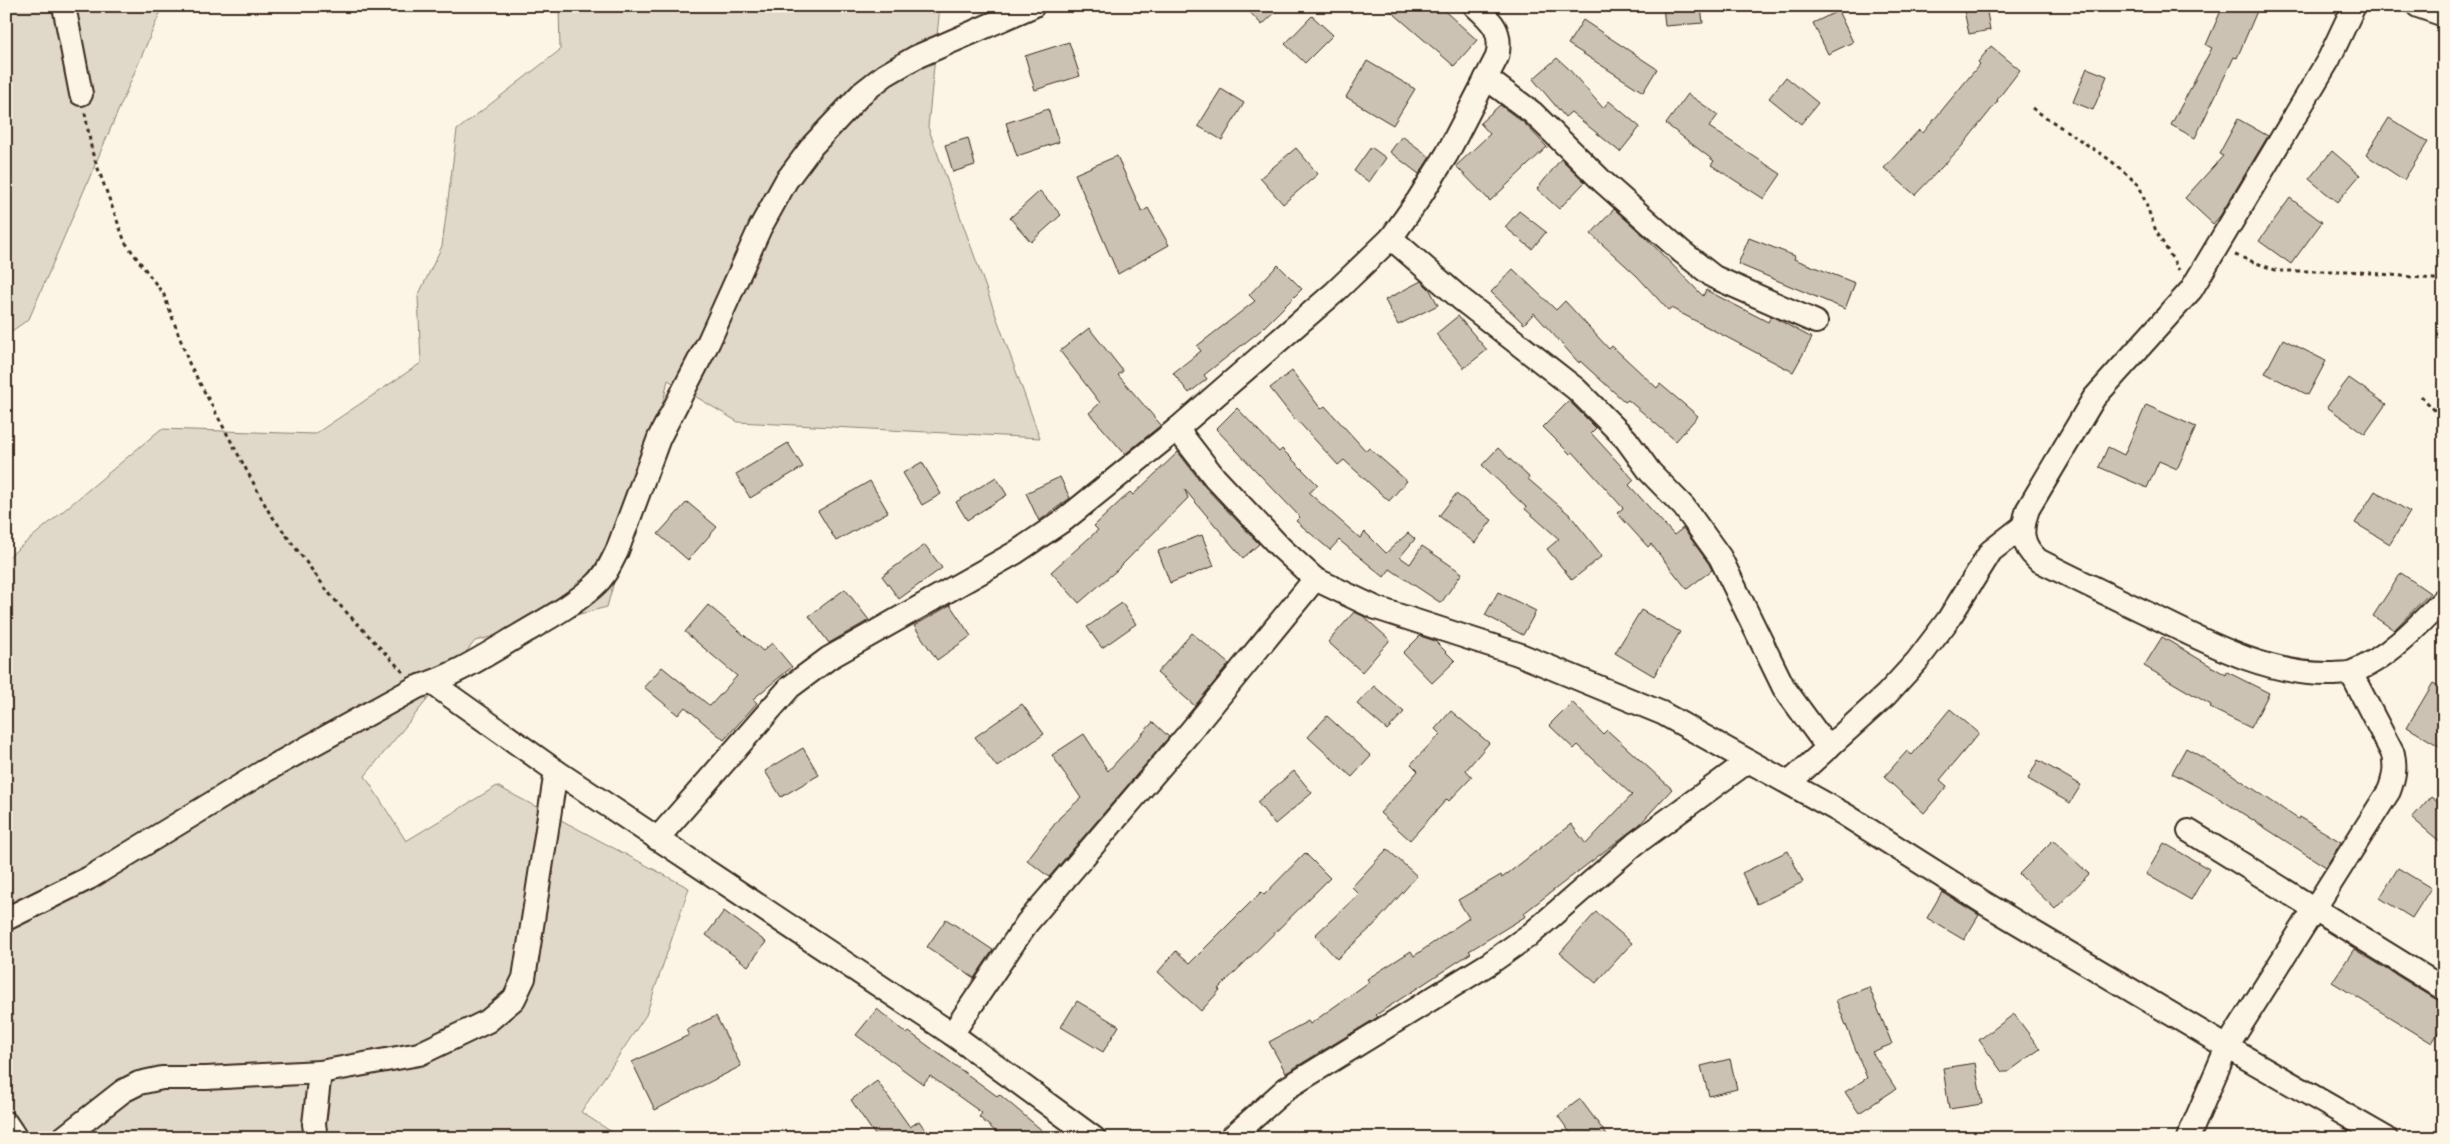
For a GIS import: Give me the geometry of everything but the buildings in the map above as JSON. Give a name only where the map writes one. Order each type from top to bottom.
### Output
[{"type":"street","points":[[64,6],[81,94]]},
{"type":"street","points":[[6,919],[89,878],[263,772],[424,685],[478,661],[561,610],[601,578],[617,551],[658,438],[709,341],[760,228],[786,181],[813,145],[862,94],[886,75],[916,58],[1033,6]]},
{"type":"street","points":[[657,838],[790,687],[829,658],[1015,553],[1112,484],[1336,292],[1390,238],[1447,154],[1497,56],[1499,36],[1497,28],[1475,6]]},
{"type":"street","points":[[2354,6],[2329,59],[2191,290],[2094,398],[2028,509],[2022,527],[2026,545],[2038,560],[2208,644],[2291,671],[2315,674],[2351,673],[2378,657],[2411,632],[2444,599]]},
{"type":"street","points":[[2418,6],[2444,15]]},
{"type":"street","points":[[1486,78],[1533,113],[1602,181],[1682,252],[1714,277],[1816,322]]},
{"type":"street","points":[[1390,238],[1461,299],[1576,389],[1626,439],[1650,472],[1684,507],[1720,557],[1784,688],[1828,748]]},
{"type":"street","points":[[1177,429],[1215,478],[1280,547],[1315,579],[1376,608],[1518,654],[1662,713],[1747,762],[1844,814],[1986,904],[2227,1047],[2386,1138]]},
{"type":"street","points":[[1789,783],[1886,695],[1917,661],[1948,620],[1991,551],[2022,527]]},
{"type":"street","points":[[952,1034],[1027,923],[1190,732],[1315,579]]},
{"type":"street","points":[[2188,1138],[2227,1047],[2390,791],[2396,764],[2393,754],[2351,673]]},
{"type":"street","points":[[424,685],[952,1034],[1094,1138]]},
{"type":"street","points":[[1230,1138],[1287,1088],[1490,963],[1531,934],[1635,844],[1747,762]]},
{"type":"street","points":[[63,1138],[123,1091],[139,1083],[162,1078],[206,1078],[320,1072],[419,1054],[488,1021],[514,999],[524,978],[556,771]]},
{"type":"street","points":[[2189,831],[2444,989]]},
{"type":"street","points":[[316,1138],[314,1124],[320,1072]]},
{"type":"street","points":[[6,1123],[16,1138]]},
{"type":"path","points":[[81,94],[92,152],[125,242],[164,295],[189,363],[269,512],[332,597],[424,685]]},
{"type":"path","points":[[2032,108],[2110,160],[2139,185],[2156,231],[2191,290]]},
{"type":"path","points":[[2216,248],[2278,271],[2349,271],[2444,280]]},
{"type":"path","points":[[2421,396],[2444,420]]},
{"type":"shaded area","points":[[6,6],[163,6],[29,319],[6,335]]},
{"type":"shaded area","points":[[559,6],[940,6],[928,127],[1040,438],[738,422],[668,380],[660,416],[607,607],[475,641],[365,776],[406,841],[497,786],[689,888],[646,1015],[581,1112],[621,1138],[6,1138],[6,559],[161,429],[315,434],[421,363],[418,296],[442,246],[457,130],[560,50]]}]
